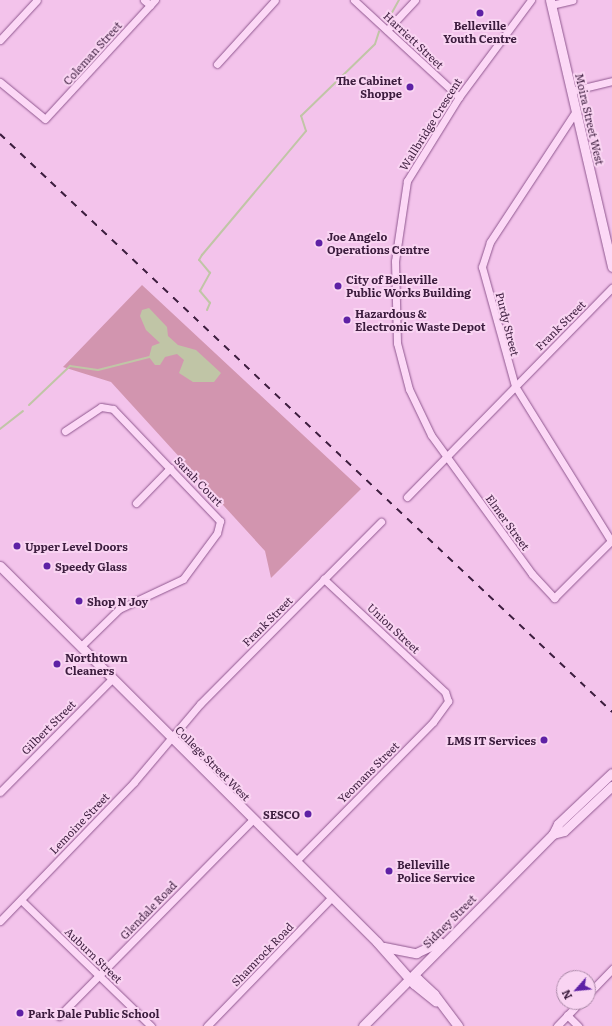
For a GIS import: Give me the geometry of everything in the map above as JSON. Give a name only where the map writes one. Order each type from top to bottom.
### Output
[{"type":"main road","name":"Moira Street West","points":[[550,3],[612,264]]},
{"type":"main road","name":"College Street West","points":[[0,566],[172,740],[377,942],[411,977],[414,984],[436,1002],[458,1026]]},
{"type":"main road","name":"Sidney Street","points":[[363,1026],[554,834],[558,824],[612,773]]},
{"type":"main road","name":"Sidney Street","points":[[554,834],[564,831],[612,786]]},
{"type":"main road","points":[[377,942],[389,950],[416,953],[451,936]]},
{"type":"street","points":[[0,40],[37,0]]},
{"type":"street","points":[[144,0],[153,3]]},
{"type":"street","points":[[217,64],[275,0]]},
{"type":"street","name":"Harriett Street","points":[[354,0],[459,97]]},
{"type":"street","points":[[387,30],[415,0]]},
{"type":"street","points":[[550,3],[572,0]]},
{"type":"street","name":"Wallbridge Crescent","points":[[447,456],[431,435],[401,364],[394,301],[395,261],[407,181],[459,97],[531,1]]},
{"type":"street","name":"Coleman Street","points":[[0,82],[45,119],[153,3]]},
{"type":"street","points":[[571,91],[612,81]]},
{"type":"street","name":"Purdy Street","points":[[576,112],[484,254],[482,268],[515,386],[612,541]]},
{"type":"street","name":"Frank Street","points":[[407,497],[612,288]]},
{"type":"street","name":"Sarah Court","points":[[65,431],[101,407],[108,406],[216,513],[220,521],[217,533],[184,579],[119,608],[80,647]]},
{"type":"street","name":"Elmer Street","points":[[447,456],[532,574],[554,598],[612,541]]},
{"type":"street","points":[[136,503],[170,468]]},
{"type":"street","name":"Frank Street","points":[[172,740],[189,716],[381,522]]},
{"type":"street","name":"Union Street","points":[[324,579],[446,695]]},
{"type":"street","name":"Gilbert Street","points":[[0,792],[112,679]]},
{"type":"street","name":"Yeomans Street","points":[[296,861],[434,722],[448,701],[446,695]]},
{"type":"street","name":"Lemoine Street","points":[[0,922],[172,740]]},
{"type":"street","name":"Glendale Road","points":[[60,1016],[253,819]]},
{"type":"street","name":"Shamrock Road","points":[[207,1026],[332,897]]},
{"type":"street","name":"Auburn Street","points":[[21,900],[151,1026]]},
{"type":"street","points":[[596,986],[612,969]]},
{"type":"street","points":[[557,1026],[572,1010]]},
{"type":"street","points":[[567,1015],[578,1026]]},
{"type":"shaded area","points":[[142,285],[361,489],[271,578],[265,551],[111,382],[63,367]]},
{"type":"shaded area","points":[[149,308],[167,327],[168,336],[178,345],[196,350],[221,373],[214,382],[193,382],[179,373],[184,360],[177,354],[165,357],[160,365],[155,365],[149,357],[152,346],[160,343],[146,330],[140,316],[142,310]]},
{"type":"waterway","points":[[389,18],[399,0]]},
{"type":"waterway","points":[[207,310],[210,303],[200,291],[210,273],[199,260],[202,255],[306,131],[301,116],[375,44],[379,32]]},
{"type":"waterway","points":[[29,405],[70,366],[98,370],[149,357]]},
{"type":"waterway","points":[[0,429],[23,411]]},
{"type":"railway","points":[[0,134],[612,712]]},
{"type":"place","name":"Belleville Youth Centre","points":[[480,13]]},
{"type":"place","name":"The Cabinet Shoppe","points":[[410,87]]},
{"type":"place","name":"Joe Angelo Operations Centre","points":[[319,243]]},
{"type":"place","name":"City of Belleville Public Works Building","points":[[338,286]]},
{"type":"place","name":"Hazardous & Electronic Waste Depot","points":[[347,320]]},
{"type":"place","name":"Upper Level Doors","points":[[17,546]]},
{"type":"place","name":"Speedy Glass","points":[[47,566]]},
{"type":"place","name":"Shop N Joy","points":[[79,601]]},
{"type":"place","name":"Northtown Cleaners","points":[[57,664]]},
{"type":"place","name":"LMS IT Services","points":[[544,740]]},
{"type":"place","name":"SESCO","points":[[308,814]]},
{"type":"place","name":"Belleville Police Service","points":[[389,871]]},
{"type":"place","name":"Park Dale Public School","points":[[20,1013]]}]
